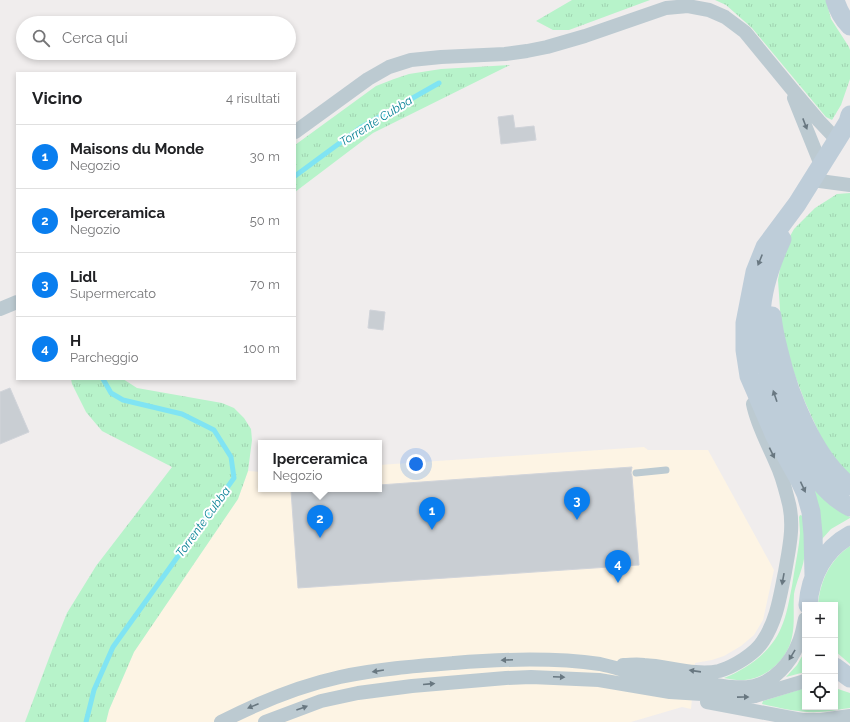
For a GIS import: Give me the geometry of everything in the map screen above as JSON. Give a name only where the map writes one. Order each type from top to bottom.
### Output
[{"type":"main road","points":[[835,0],[840,13],[849,26]]},
{"type":"main road","points":[[814,576],[814,534],[811,512],[806,494],[775,436],[749,376],[745,350],[745,323],[755,272],[765,247],[797,204],[849,118]]},
{"type":"main road","points":[[797,204],[777,250],[766,286],[761,314],[763,349],[774,395],[794,442],[814,474],[827,490],[850,507]]},
{"type":"main road","points":[[773,264],[771,311],[773,327],[782,363],[796,406],[818,449],[829,465],[850,486]]},
{"type":"main road","points":[[808,602],[810,586],[818,566],[839,542],[850,535]]},
{"type":"street","points":[[296,131],[368,79],[389,67],[419,59],[505,54],[528,51],[585,36],[666,8],[688,6],[709,10],[725,17],[745,32],[790,88],[837,140]]},
{"type":"street","points":[[790,88],[817,173],[850,185]]},
{"type":"street","points":[[0,309],[16,302]]},
{"type":"street","points":[[221,722],[249,708],[312,684],[382,670],[481,660],[534,659],[601,664],[644,665],[705,673],[729,667],[740,661],[752,653],[762,643],[773,623],[778,609],[790,540],[791,522],[789,502],[777,464],[755,412],[749,376]]},
{"type":"street","points":[[601,664],[643,675],[734,687],[754,686],[765,682],[783,668],[799,643],[802,631]]},
{"type":"street","points":[[265,722],[321,701],[358,693],[412,686],[531,676],[599,680],[670,692],[717,704],[802,720],[821,720],[850,716]]},
{"type":"street","points":[[670,692],[741,698],[755,696],[802,682]]},
{"type":"lane","points":[[636,473],[666,470]]},
{"type":"shaded area","points":[[644,447],[648,450],[708,450],[774,570],[763,620],[754,635],[741,646],[724,656],[695,663],[691,709],[682,707],[631,722],[106,722],[109,710],[134,652],[238,499],[248,471],[258,472],[258,492],[382,492],[382,465]]},
{"type":"green space","points":[[572,0],[650,0],[569,30],[553,30],[536,21]]},
{"type":"green space","points":[[715,0],[826,0],[831,19],[850,50],[850,79],[841,105],[832,120],[826,117],[752,28],[726,5]]},
{"type":"green space","points":[[510,65],[373,133],[296,191],[296,144],[376,86],[409,74],[441,69]]},
{"type":"green space","points":[[850,193],[850,477],[825,446],[805,402],[790,362],[781,324],[778,280],[784,247],[794,229],[815,208],[837,194]]},
{"type":"green space","points":[[71,380],[125,380],[137,388],[222,403],[234,408],[244,418],[251,429],[252,440],[248,471],[238,499],[134,652],[109,710],[106,722],[25,722],[67,613],[96,566],[172,467],[102,431],[86,412]]},
{"type":"green space","points":[[809,481],[850,517],[831,529],[822,539]]},
{"type":"green space","points":[[800,515],[803,516],[805,554],[794,594],[793,626],[790,645],[781,660],[761,676],[742,680],[724,678],[742,669],[758,658],[777,637],[786,613],[792,586],[799,543]]},
{"type":"green space","points":[[850,546],[850,664],[838,654],[838,602],[818,602],[821,588],[827,572],[843,552]]},
{"type":"green space","points":[[802,656],[802,673],[786,677],[797,665]]},
{"type":"green space","points":[[802,689],[802,710],[838,710],[838,689],[850,693],[850,708],[827,712],[804,712],[790,710],[762,704],[763,701]]},
{"type":"building","points":[[513,115],[515,128],[534,126],[536,140],[501,144],[498,117]]},
{"type":"building","points":[[370,310],[385,312],[383,330],[368,328]]},
{"type":"building","points":[[10,388],[29,432],[0,444],[0,392]]},
{"type":"building","points":[[632,467],[631,473],[639,565],[298,588],[291,492],[382,492],[382,485]]},
{"type":"waterway","name":"Torrente Cubba","points":[[296,175],[360,128],[439,83]]},
{"type":"waterway","name":"Torrente Cubba","points":[[86,722],[94,690],[113,647],[234,478],[231,457],[214,430],[182,414],[123,400],[111,393],[104,380]]},
{"type":"place","name":"Lidl","points":[[577,520]]},
{"type":"place","name":"Maisons du Monde","points":[[432,530]]},
{"type":"place","name":"Iperceramica","points":[[320,538]]},
{"type":"place","name":"H","points":[[618,583]]}]
